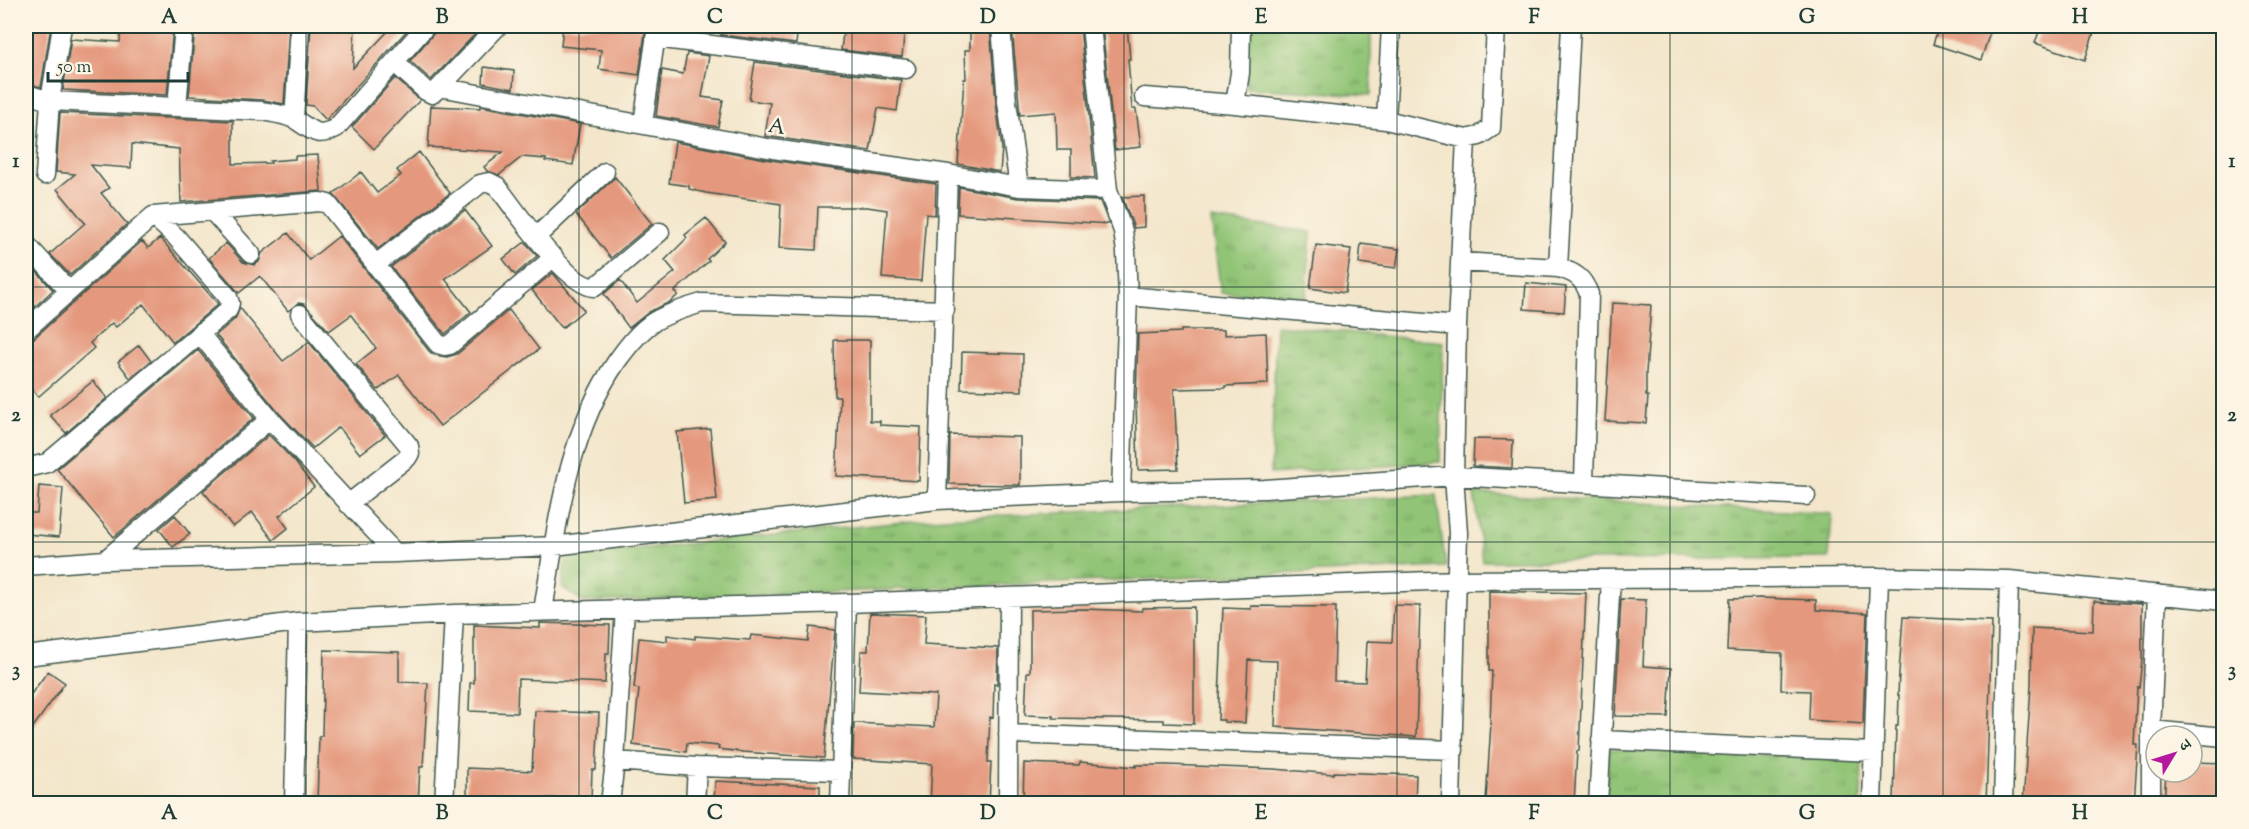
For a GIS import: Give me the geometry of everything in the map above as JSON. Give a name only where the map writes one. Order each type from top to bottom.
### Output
[{"type":"street","points":[[45,175],[51,101],[62,26]]},
{"type":"street","points":[[177,107],[184,26]]},
{"type":"street","points":[[294,119],[300,26]]},
{"type":"street","points":[[26,94],[51,101],[262,111],[281,114],[294,119],[314,132],[325,134],[336,128],[426,26]]},
{"type":"street","points":[[440,87],[498,26]]},
{"type":"street","points":[[1000,26],[1007,102],[1019,187]]},
{"type":"street","points":[[1090,26],[1108,190],[1123,231],[1126,252],[1128,296],[1121,492]]},
{"type":"street","points":[[1235,104],[1240,73],[1241,26]]},
{"type":"street","points":[[1386,120],[1391,26]]},
{"type":"street","points":[[1144,97],[1386,120],[1466,139],[1479,136],[1491,128],[1496,26]]},
{"type":"street","points":[[1558,268],[1571,26]]},
{"type":"street","points":[[643,124],[656,32],[906,69]]},
{"type":"street","name":"A","points":[[394,62],[428,93],[432,94],[440,87],[773,149],[948,174],[1019,187],[1108,190]]},
{"type":"street","points":[[1451,804],[1458,533],[1454,476],[1457,326],[1466,139]]},
{"type":"street","points":[[536,237],[605,172]]},
{"type":"street","points":[[937,500],[948,174]]},
{"type":"street","points":[[375,265],[480,184],[489,182],[497,186],[554,258],[588,288],[595,287],[660,231]]},
{"type":"street","points":[[26,330],[153,216],[320,202],[328,204],[438,344],[445,346],[450,345],[554,258]]},
{"type":"street","points":[[212,211],[251,254]]},
{"type":"street","points":[[26,468],[47,463],[228,310],[230,303],[228,297],[176,237],[153,216]]},
{"type":"street","points":[[26,244],[69,291]]},
{"type":"street","points":[[1461,262],[1558,268],[1571,271],[1584,282],[1589,294],[1584,482]]},
{"type":"street","points":[[1128,296],[1457,326]]},
{"type":"street","points":[[543,611],[575,448],[592,405],[610,372],[629,344],[653,322],[680,309],[702,303],[945,310]]},
{"type":"street","points":[[300,314],[409,446],[410,453],[407,458],[348,504]]},
{"type":"street","points":[[200,334],[270,419],[395,553]]},
{"type":"street","points":[[105,560],[270,419]]},
{"type":"street","points":[[26,566],[105,560],[395,553],[554,546],[937,500],[1121,492],[1265,489],[1454,476],[1806,496]]},
{"type":"street","points":[[1872,804],[1879,577]]},
{"type":"street","points":[[26,656],[298,622],[454,614],[847,603],[1457,580],[1879,577],[2009,580],[2223,601]]},
{"type":"street","points":[[1598,804],[1611,579]]},
{"type":"street","points":[[2003,804],[2009,580]]},
{"type":"street","points":[[2151,724],[2157,594]]},
{"type":"street","points":[[1008,804],[1010,597]]},
{"type":"street","points":[[840,804],[847,603]]},
{"type":"street","points":[[610,804],[615,761],[624,609]]},
{"type":"street","points":[[444,804],[454,614]]},
{"type":"street","points":[[294,804],[298,622]]},
{"type":"street","points":[[1008,734],[1454,750]]},
{"type":"street","points":[[2204,736],[2223,738]]},
{"type":"street","points":[[1600,740],[1873,752]]},
{"type":"street","points":[[615,761],[841,771]]},
{"type":"street","points":[[695,804],[697,766]]},
{"type":"street","points":[[2151,784],[2151,804]]},
{"type":"green space","points":[[1246,26],[1371,26],[1371,95],[1246,88]]},
{"type":"green space","points":[[1211,219],[1311,232],[1306,297],[1221,293]]},
{"type":"green space","points":[[1276,325],[1443,342],[1440,462],[1271,474]]},
{"type":"green space","points":[[1474,493],[1832,514],[1829,558],[1482,561]]},
{"type":"green space","points":[[1436,495],[1446,567],[583,602],[562,587],[566,556],[943,518]]},
{"type":"green space","points":[[1609,749],[1862,758],[1861,803],[1605,804]]},
{"type":"building","points":[[26,26],[51,26],[41,87],[26,83]]},
{"type":"building","points":[[121,26],[173,26],[167,95],[63,90],[71,39],[120,42]]},
{"type":"building","points":[[195,26],[289,26],[284,104],[263,100],[189,96]]},
{"type":"building","points":[[311,26],[355,26],[353,68],[393,26],[411,26],[326,120],[313,106],[306,105]]},
{"type":"building","points":[[437,26],[483,26],[431,80],[410,61],[434,33]]},
{"type":"building","points":[[563,26],[646,26],[639,75],[599,69],[601,50],[561,46]]},
{"type":"building","points":[[721,26],[798,26],[796,44],[721,35]]},
{"type":"building","points":[[844,26],[905,26],[902,57],[841,50]]},
{"type":"building","points":[[970,26],[990,26],[1002,149],[1000,172],[958,164],[964,79],[966,79],[965,50],[970,50]]},
{"type":"building","points":[[1030,26],[1031,29],[1080,26],[1095,178],[1071,177],[1071,150],[1057,150],[1056,112],[1020,115],[1012,27]]},
{"type":"building","points":[[1102,26],[1127,26],[1132,109],[1136,109],[1141,147],[1115,150]]},
{"type":"building","points":[[1939,26],[1992,26],[1981,60],[1933,44]]},
{"type":"building","points":[[2041,26],[2096,26],[2085,60],[2035,43]]},
{"type":"building","points":[[687,53],[709,56],[702,97],[723,100],[718,127],[656,116],[662,70],[683,74]]},
{"type":"building","points":[[755,62],[901,80],[897,111],[878,108],[870,151],[765,136],[770,103],[749,100]]},
{"type":"building","points":[[484,67],[514,71],[513,89],[483,83]]},
{"type":"building","points":[[395,78],[420,100],[374,149],[352,127]]},
{"type":"building","points":[[431,106],[480,108],[480,106],[580,124],[573,165],[522,157],[499,175],[487,171],[484,167],[503,152],[428,147]]},
{"type":"building","points":[[60,113],[233,121],[233,164],[271,163],[270,161],[295,159],[295,156],[318,155],[321,191],[181,202],[179,149],[132,144],[131,168],[91,165],[109,188],[101,193],[127,224],[70,275],[50,254],[85,223],[57,189],[75,174],[56,172]]},
{"type":"building","points":[[675,142],[771,160],[936,184],[935,215],[926,214],[921,281],[882,278],[887,210],[867,207],[818,207],[816,250],[779,248],[781,204],[706,193],[689,189],[689,186],[669,183]]},
{"type":"building","points":[[419,152],[450,193],[378,249],[333,194],[361,172],[377,193],[401,175],[397,170]]},
{"type":"building","points":[[615,177],[652,224],[611,258],[576,214]]},
{"type":"building","points":[[959,187],[1018,198],[1100,201],[1109,224],[958,214]]},
{"type":"building","points":[[1144,196],[1144,227],[1134,228],[1122,197]]},
{"type":"building","points":[[465,210],[492,246],[445,279],[471,312],[445,334],[391,267]]},
{"type":"building","points":[[706,218],[725,242],[707,259],[709,261],[675,291],[678,295],[670,302],[649,312],[629,328],[604,294],[620,280],[637,303],[675,272],[665,260],[687,238],[685,235]]},
{"type":"building","points":[[288,233],[309,260],[339,236],[434,355],[447,357],[457,354],[509,310],[539,349],[440,426],[399,375],[378,390],[356,364],[376,348],[351,315],[329,331],[304,304],[298,303],[288,311],[260,276],[239,293],[209,258],[226,243],[243,262],[254,265],[259,262],[262,253]]},
{"type":"building","points":[[160,238],[218,304],[173,342],[143,304],[116,327],[112,323],[90,343],[94,348],[38,397],[26,382],[26,341],[34,338],[142,241],[148,248]]},
{"type":"building","points":[[525,242],[537,256],[515,275],[503,259]]},
{"type":"building","points":[[1361,244],[1399,249],[1396,268],[1359,263]]},
{"type":"building","points":[[1316,245],[1351,249],[1345,293],[1310,288]]},
{"type":"building","points":[[36,271],[53,290],[26,315],[26,280]]},
{"type":"building","points":[[553,273],[584,310],[562,328],[532,290]]},
{"type":"building","points":[[1526,283],[1566,287],[1564,312],[1524,309]]},
{"type":"building","points":[[1612,303],[1651,305],[1646,373],[1646,396],[1648,396],[1646,423],[1605,421]]},
{"type":"building","points":[[240,308],[283,361],[309,342],[385,435],[360,454],[339,427],[313,448],[278,412],[216,335],[235,319]]},
{"type":"building","points":[[1181,330],[1224,330],[1224,335],[1266,333],[1268,384],[1174,389],[1178,469],[1138,470],[1136,401],[1138,334],[1181,332]]},
{"type":"building","points":[[834,340],[870,340],[870,421],[880,421],[880,425],[921,427],[919,481],[836,476],[840,397],[835,397]]},
{"type":"building","points":[[139,345],[151,361],[130,378],[118,362]]},
{"type":"building","points":[[198,350],[254,418],[114,537],[57,469]]},
{"type":"building","points":[[962,352],[1023,354],[1022,391],[961,389]]},
{"type":"building","points":[[93,381],[107,398],[66,433],[50,415]]},
{"type":"building","points":[[710,429],[717,500],[684,503],[677,432]]},
{"type":"building","points":[[269,435],[295,462],[314,487],[279,516],[288,528],[273,540],[252,512],[233,527],[203,491]]},
{"type":"building","points":[[950,435],[1020,437],[1020,485],[949,484]]},
{"type":"building","points":[[1474,439],[1513,440],[1512,468],[1473,466]]},
{"type":"building","points":[[39,486],[63,488],[59,537],[26,534],[26,513],[37,513]]},
{"type":"building","points":[[175,515],[190,534],[173,547],[159,529]]},
{"type":"building","points":[[1489,591],[1586,593],[1579,751],[1577,751],[1574,804],[1486,801],[1492,671],[1489,671]]},
{"type":"building","points":[[1621,599],[1646,600],[1643,666],[1671,668],[1668,717],[1615,716]]},
{"type":"building","points":[[1729,599],[1816,600],[1816,610],[1867,613],[1863,724],[1809,720],[1810,691],[1781,690],[1782,653],[1727,650]]},
{"type":"building","points":[[2094,601],[2142,604],[2142,659],[2139,687],[2137,687],[2134,745],[2138,745],[2134,804],[2023,804],[2031,686],[2032,628],[2093,631]]},
{"type":"building","points":[[1394,605],[1420,606],[1416,737],[1275,727],[1277,661],[1248,660],[1245,723],[1218,720],[1223,608],[1336,607],[1334,681],[1365,682],[1367,641],[1392,642]]},
{"type":"building","points":[[1194,607],[1194,724],[1164,723],[1164,720],[1053,718],[1053,716],[1025,715],[1027,672],[1030,672],[1030,610],[1142,611],[1142,608]]},
{"type":"building","points":[[870,613],[926,615],[924,644],[998,648],[993,718],[990,717],[989,804],[930,804],[932,764],[853,759],[854,723],[934,727],[936,695],[859,691],[861,651],[868,651]]},
{"type":"building","points":[[1903,617],[1992,621],[1986,804],[1894,802]]},
{"type":"building","points":[[540,623],[610,625],[605,683],[518,679],[517,713],[469,711],[470,683],[474,683],[474,625],[540,628]]},
{"type":"building","points":[[810,627],[835,630],[824,758],[743,752],[718,749],[719,746],[687,743],[686,752],[633,745],[639,689],[634,688],[639,638],[667,641],[667,635],[695,639],[695,636],[750,640],[751,635],[808,641]]},
{"type":"building","points":[[324,650],[399,652],[399,682],[428,683],[423,767],[420,767],[418,804],[317,804],[319,736],[322,736]]},
{"type":"building","points":[[48,671],[65,683],[26,737],[26,701]]},
{"type":"building","points":[[535,711],[599,713],[596,770],[592,770],[591,800],[547,798],[547,804],[467,804],[467,768],[532,771]]},
{"type":"building","points":[[1080,762],[1136,767],[1136,765],[1167,765],[1333,774],[1334,772],[1416,775],[1415,804],[1023,804],[1024,763],[1079,765]]},
{"type":"building","points":[[2204,762],[2223,763],[2223,804],[2164,804],[2165,784],[2204,784]]},
{"type":"building","points":[[715,781],[820,786],[820,804],[714,804]]}]
